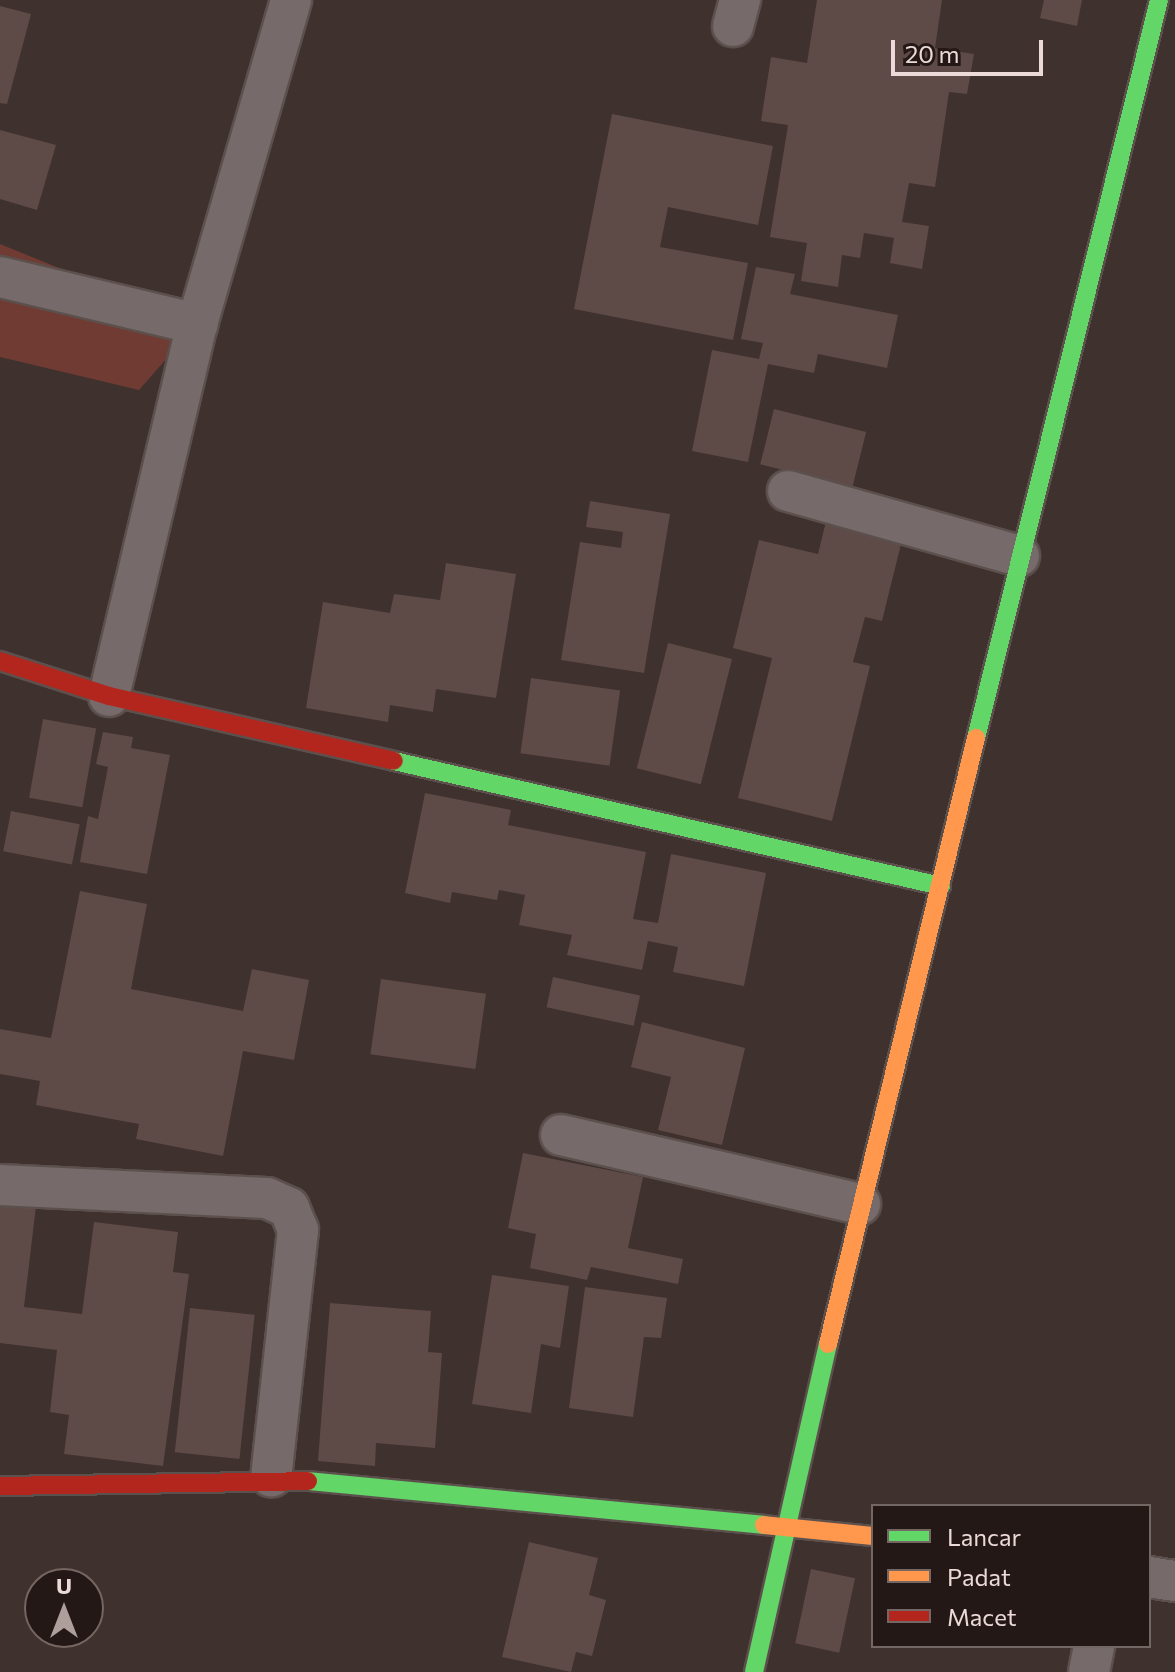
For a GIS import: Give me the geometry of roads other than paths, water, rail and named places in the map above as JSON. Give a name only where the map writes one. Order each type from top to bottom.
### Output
[{"type":"street","points":[[109,696],[197,324],[291,0]]},
{"type":"street","points":[[754,1672],[784,1523],[860,1204],[1159,0]]},
{"type":"street","points":[[0,277],[197,324]]},
{"type":"street","points":[[788,491],[1019,556]]},
{"type":"street","points":[[0,661],[109,696],[941,886]]},
{"type":"street","points":[[561,1135],[860,1204]]},
{"type":"street","points":[[0,1185],[267,1198],[289,1208],[298,1230],[271,1477]]},
{"type":"street","points":[[0,1486],[271,1477],[784,1523],[871,1536]]},
{"type":"street","points":[[1151,1577],[1175,1581]]},
{"type":"street","points":[[1089,1672],[1094,1648]]}]
